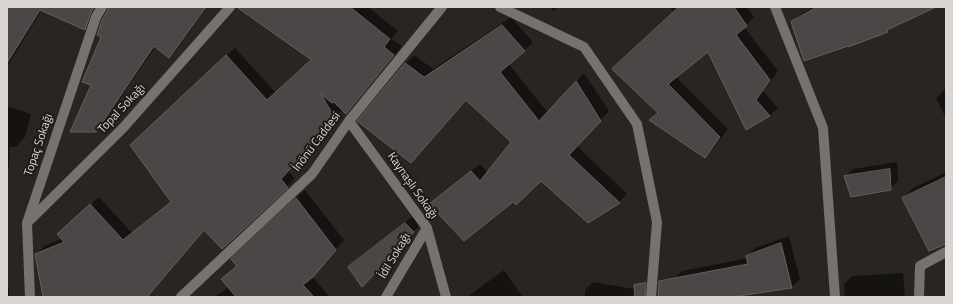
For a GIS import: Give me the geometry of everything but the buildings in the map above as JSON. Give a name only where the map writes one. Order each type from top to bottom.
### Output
[{"type":"street","name":"Topaç Sokağı","points":[[30,297],[26,223],[96,17],[102,7]]},
{"type":"street","name":"Topal Sokağı","points":[[26,223],[123,128],[230,7]]},
{"type":"street","name":"İnönü Caddesi","points":[[181,297],[312,174],[349,121],[442,7]]},
{"type":"street","points":[[500,7],[584,47],[637,124],[658,222],[651,297]]},
{"type":"street","points":[[775,7],[823,128],[835,297]]},
{"type":"street","name":"Kaynaşlı Sokağı","points":[[349,121],[427,228],[446,297]]},
{"type":"street","name":"İdil Sokağı","points":[[386,297],[427,228]]},
{"type":"street","points":[[919,297],[920,266],[946,252]]}]
